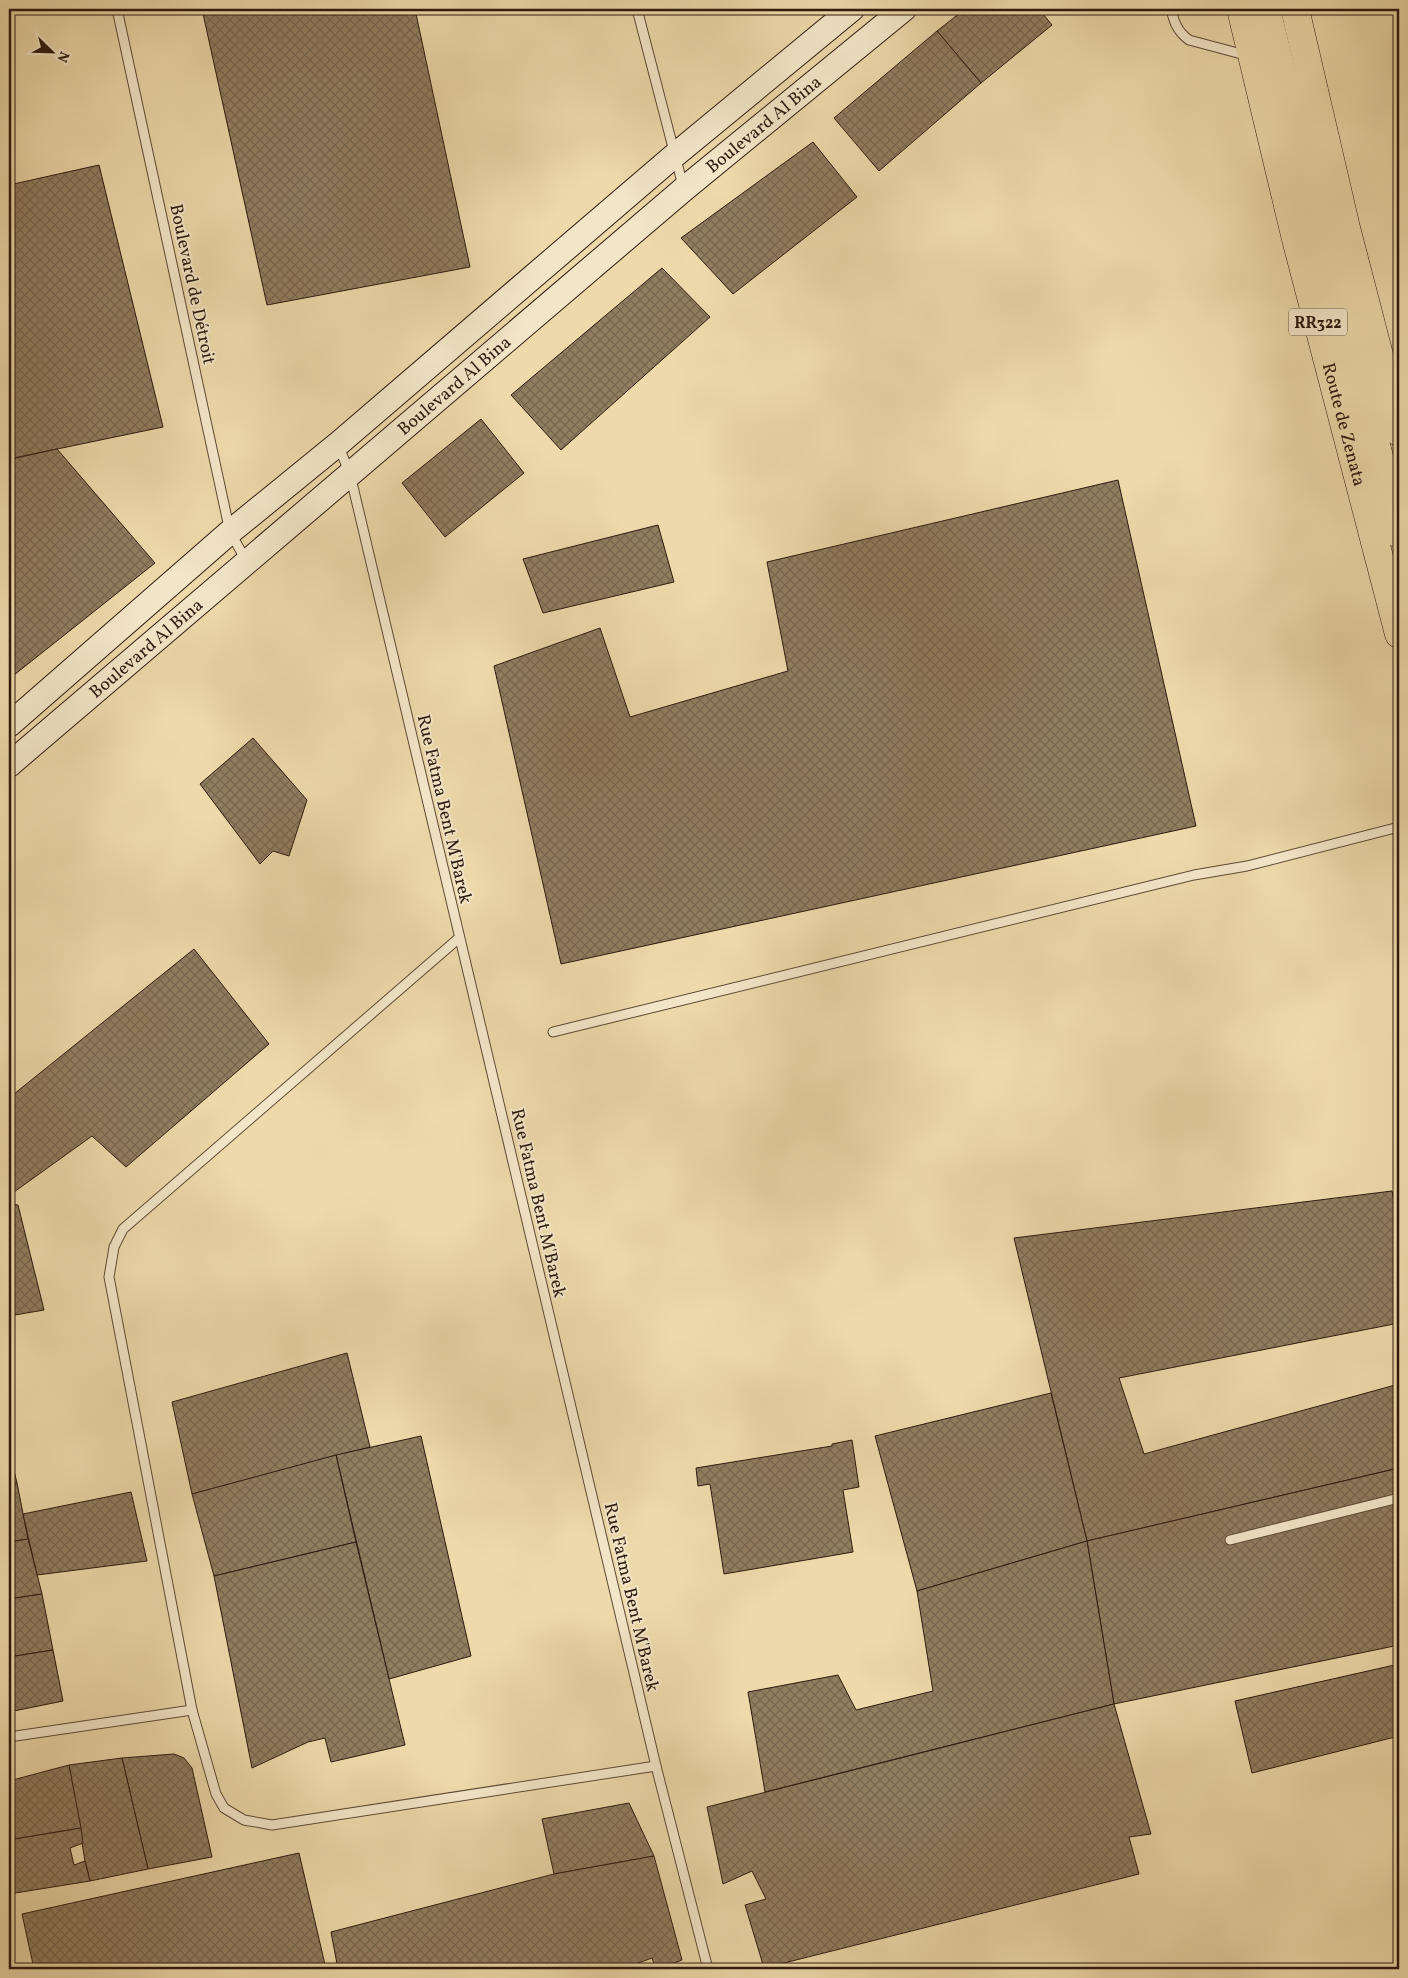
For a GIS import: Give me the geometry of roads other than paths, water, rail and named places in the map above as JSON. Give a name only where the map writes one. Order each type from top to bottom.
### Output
[{"type":"main road","name":"Boulevard Al Bina","points":[[9,725],[230,532],[338,444],[675,155],[852,9]]},
{"type":"main road","name":"Boulevard Al Bina","points":[[9,765],[684,189],[904,9]]},
{"type":"main road","name":"Route de Zenata","points":[[1241,9],[1296,239],[1399,634]]},
{"type":"main road","name":"Route de Zenata","points":[[1252,9],[1306,236],[1399,599]]},
{"type":"main road","name":"Route de Zenata","points":[[1266,9],[1321,233],[1399,534]]},
{"type":"main road","name":"RR322","points":[[1295,9],[1346,228],[1399,432]]},
{"type":"lane","name":"Boulevard de Détroit","points":[[117,9],[230,532],[247,562]]},
{"type":"lane","points":[[637,9],[684,189]]},
{"type":"lane","points":[[1171,9],[1175,24],[1183,36],[1189,40],[1252,57]]},
{"type":"lane","name":"Rue Fatma Bent M'Barek","points":[[338,444],[350,474],[656,1766],[708,1969]]},
{"type":"lane","points":[[553,1032],[1194,875],[1247,866],[1399,827]]},
{"type":"lane","points":[[459,938],[123,1229],[114,1247],[109,1277],[192,1710],[216,1794],[224,1808],[244,1820],[272,1825],[656,1766]]},
{"type":"lane","points":[[1230,1540],[1399,1498]]},
{"type":"lane","points":[[9,1737],[192,1710]]}]
